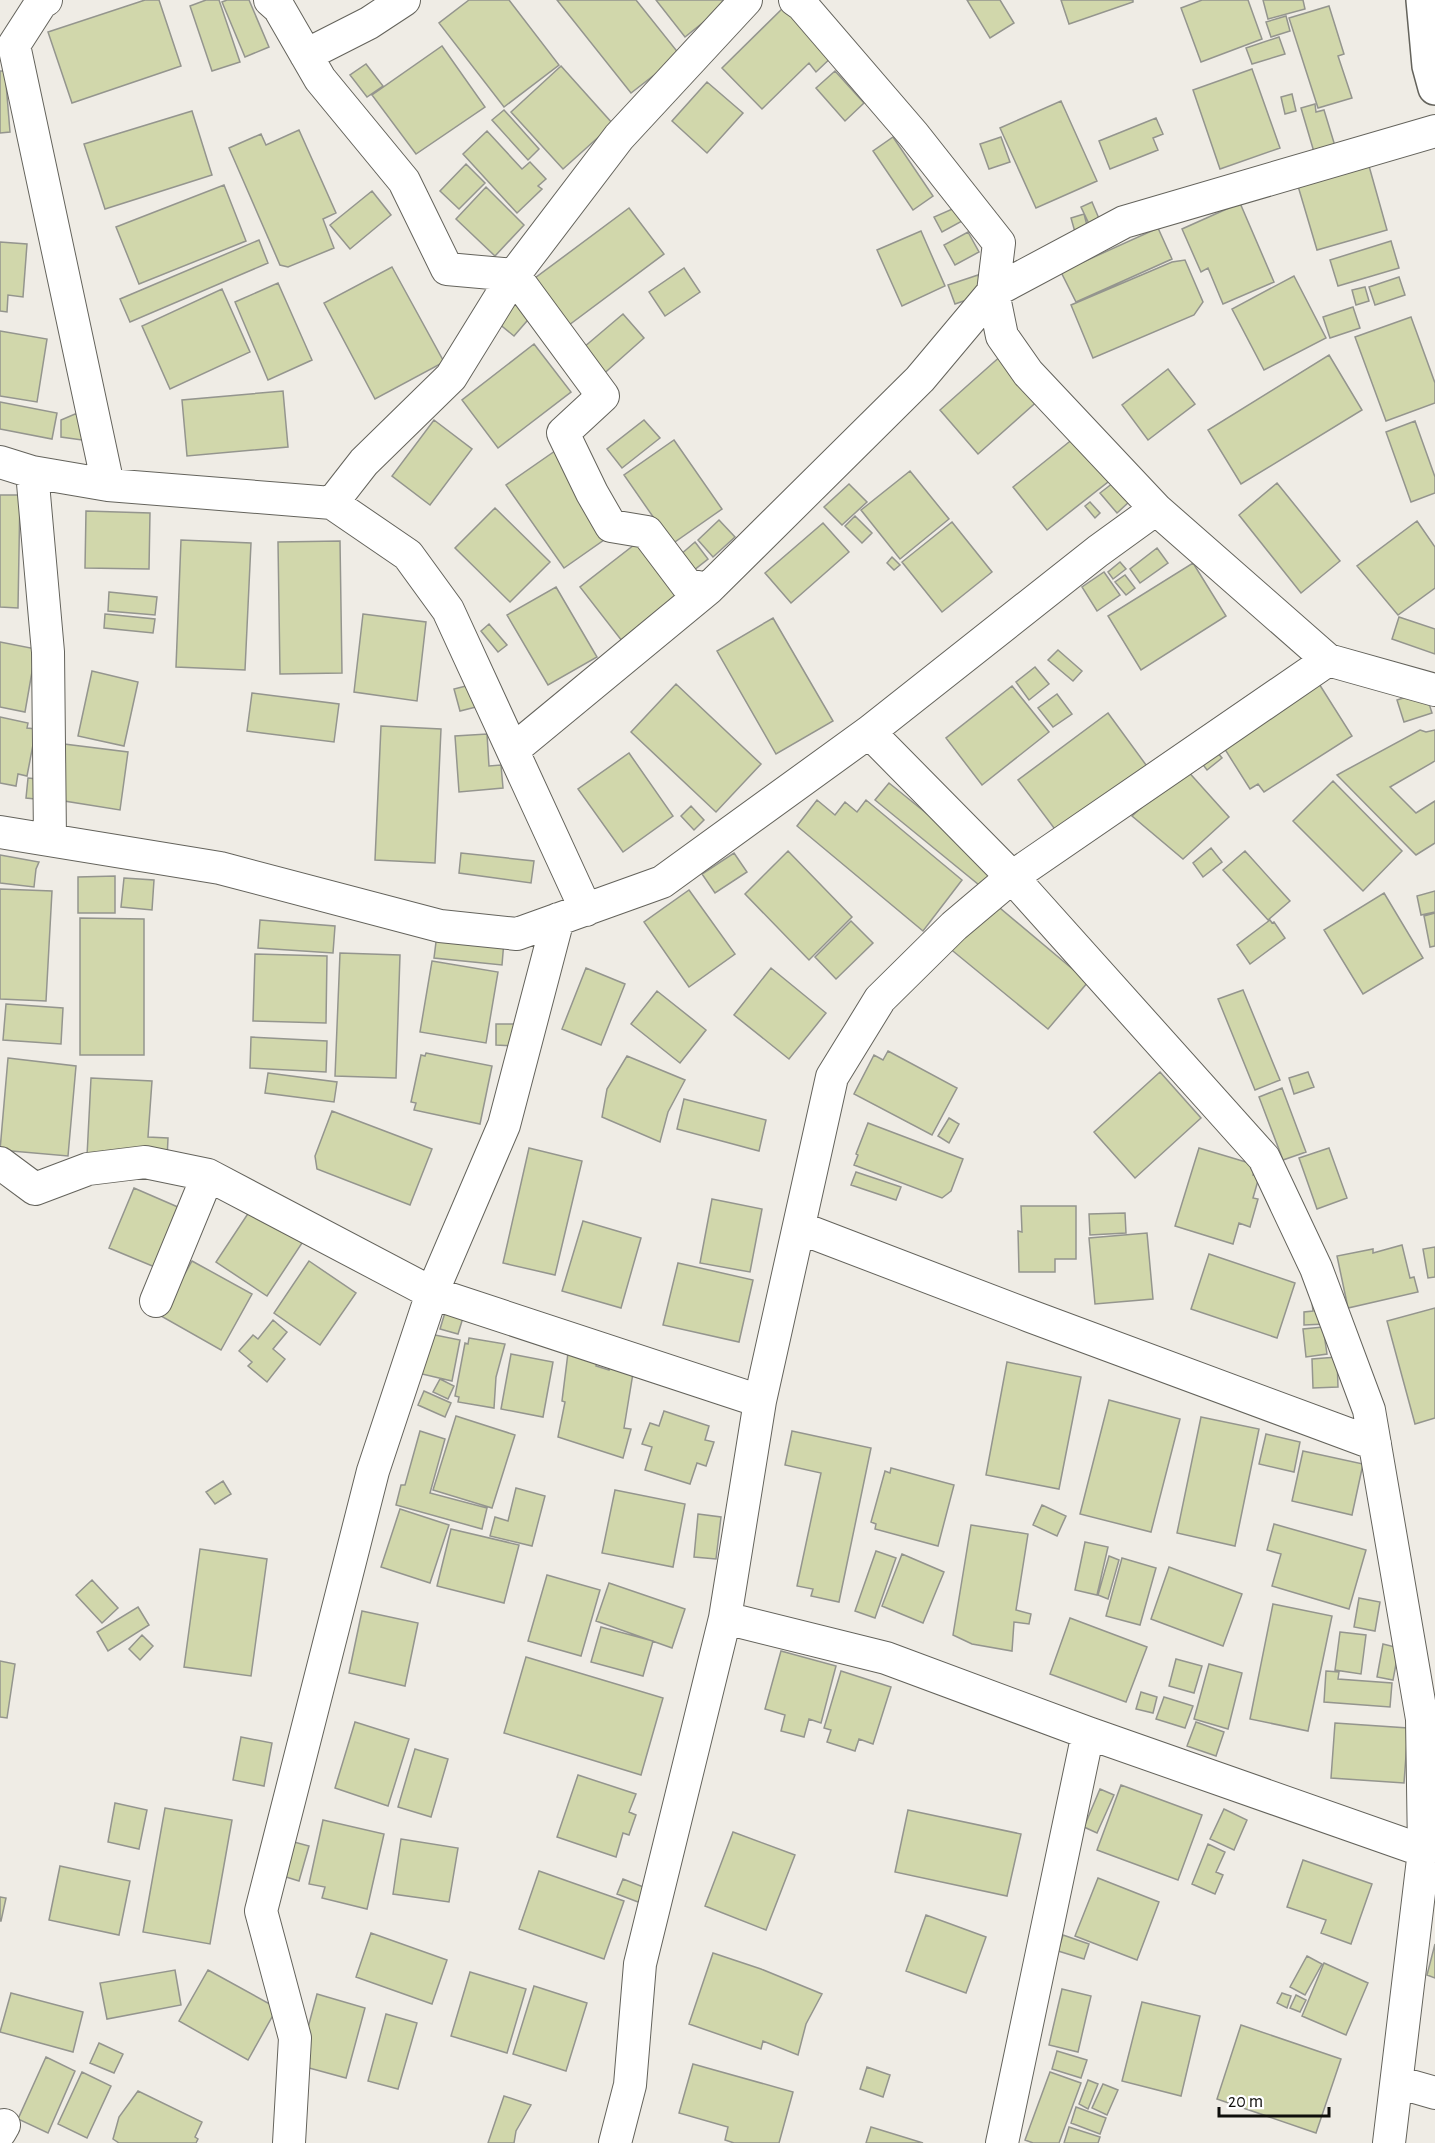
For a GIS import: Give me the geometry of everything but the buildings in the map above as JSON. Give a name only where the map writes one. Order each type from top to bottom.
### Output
[{"type":"main road","points":[[1423,0],[1430,66],[1435,88]]},
{"type":"street","points":[[46,0],[41,3],[14,45],[108,485]]},
{"type":"street","points":[[270,0],[279,8],[320,79],[404,181],[447,268],[514,275],[603,396],[563,434],[611,526],[647,532],[687,585],[708,589]]},
{"type":"street","points":[[306,55],[369,23],[404,0]]},
{"type":"street","points":[[332,503],[364,462],[450,376],[514,275],[619,136],[746,0]]},
{"type":"street","points":[[801,2],[913,134],[999,243],[993,292],[1002,336],[1028,374],[1156,510],[1328,660],[1435,690]]},
{"type":"street","points":[[513,750],[708,589],[920,379],[993,292],[1124,222],[1435,131]]},
{"type":"street","points":[[0,462],[32,472],[108,485],[332,503],[408,555],[448,610],[513,750],[572,915],[504,1125],[432,1293],[373,1471],[261,1911],[295,2038],[289,2143]]},
{"type":"street","points":[[32,472],[48,652],[50,839]]},
{"type":"street","points":[[0,832],[220,868],[440,926],[517,934],[662,882],[869,732],[1098,551],[1156,510]]},
{"type":"street","points":[[615,2143],[630,2085],[640,1964],[725,1618],[760,1401],[832,1077],[880,999],[954,926],[1012,877],[1328,660]]},
{"type":"street","points":[[869,732],[1012,877],[1263,1158],[1316,1268],[1369,1410],[1422,1719],[1424,1851],[1389,2143]]},
{"type":"street","points":[[0,1163],[35,1189],[88,1169],[145,1162],[208,1175],[432,1293],[760,1401]]},
{"type":"street","points":[[156,1301],[208,1175]]},
{"type":"street","points":[[800,1228],[1375,1444]]},
{"type":"street","points":[[725,1618],[885,1658],[1088,1733],[1424,1851]]},
{"type":"street","points":[[1002,2143],[1088,1733]]},
{"type":"street","points":[[1397,2082],[1435,2093]]}]
